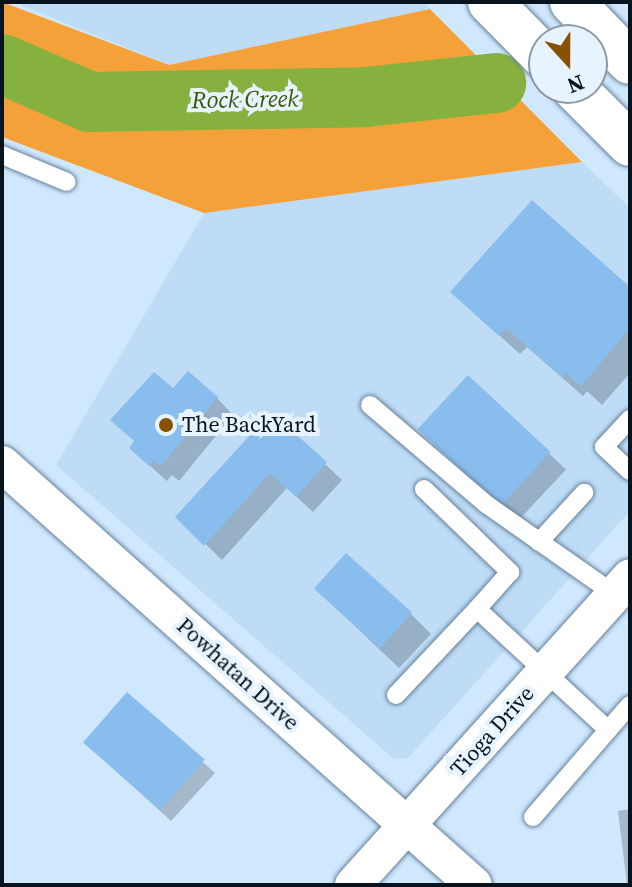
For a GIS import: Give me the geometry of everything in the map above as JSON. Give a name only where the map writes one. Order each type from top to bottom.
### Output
[{"type":"main road","points":[[490,2],[528,41]]},
{"type":"main road","points":[[572,2],[630,62]]},
{"type":"main road","points":[[590,104],[630,144]]},
{"type":"street","name":"Powhatan Drive","points":[[2,464],[474,885]]},
{"type":"street","name":"Tioga Drive","points":[[353,885],[622,585]]},
{"type":"lane","points":[[2,155],[67,182]]},
{"type":"lane","points":[[370,405],[486,504],[539,542],[622,585]]},
{"type":"lane","points":[[630,419],[604,447],[630,471]]},
{"type":"lane","points":[[396,695],[510,572],[424,489]]},
{"type":"lane","points":[[539,542],[584,493]]},
{"type":"lane","points":[[477,609],[608,730]]},
{"type":"lane","points":[[533,817],[630,705]]},
{"type":"shaded area","points":[[2,2],[169,65],[430,9],[582,162],[204,213],[2,137]]},
{"type":"shaded area","points":[[13,2],[424,2],[430,9],[169,65]]},
{"type":"shaded area","points":[[582,162],[630,208],[630,511],[408,758],[394,759],[56,465],[204,213]]},
{"type":"building","points":[[532,200],[630,287],[630,328],[581,386],[566,373],[562,377],[506,328],[499,336],[450,292]]},
{"type":"building","name":"The BackYard","points":[[188,371],[218,397],[161,466],[154,460],[149,466],[129,448],[134,441],[110,420],[154,372],[173,388]]},
{"type":"building","points":[[468,375],[551,452],[500,506],[418,429]]},
{"type":"building","points":[[271,412],[327,462],[296,497],[270,473],[204,546],[175,517]]},
{"type":"building","points":[[346,553],[412,613],[380,648],[314,589]]},
{"type":"building","points":[[127,692],[205,760],[161,810],[83,743]]},
{"type":"waterway","name":"Rock Creek","points":[[2,64],[90,102],[365,97],[496,83]]},
{"type":"place","name":"The BackYard","points":[[166,425]]}]
